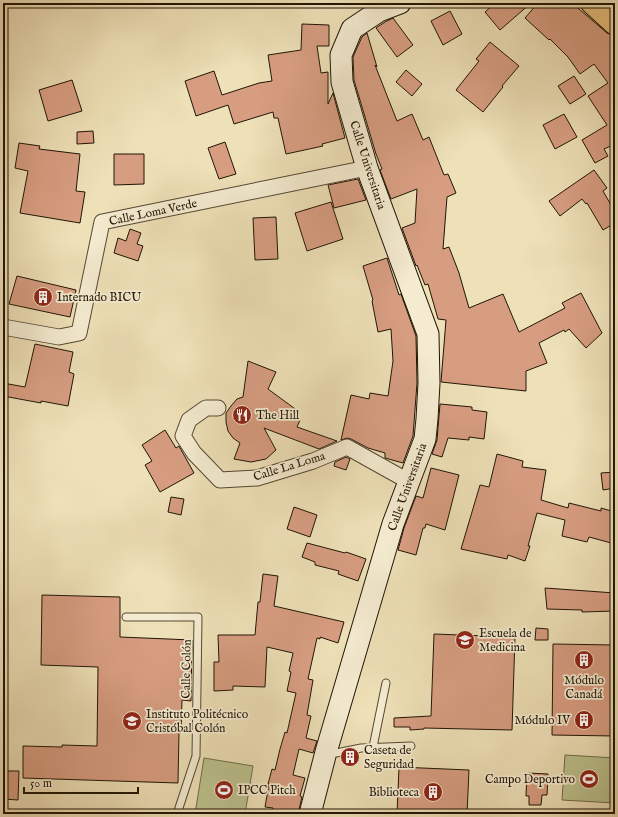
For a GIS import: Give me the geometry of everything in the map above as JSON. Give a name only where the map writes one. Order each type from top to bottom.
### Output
[{"type":"highway","points":[[592,3],[615,24]]},
{"type":"street","name":"Calle Universitaria","points":[[310,814],[326,752],[393,524],[425,439],[429,383],[428,334],[367,168],[342,82],[340,55],[352,28],[379,11],[400,3]]},
{"type":"street","name":"Calle Loma Verde","points":[[3,327],[59,337],[79,333],[102,222],[367,168]]},
{"type":"street","name":"Calle La Loma","points":[[218,408],[206,408],[189,420],[183,436],[194,453],[220,480],[257,478],[313,461],[347,447],[408,481]]},
{"type":"lane","name":"Calle Colón","points":[[126,617],[198,617],[196,756],[177,814]]},
{"type":"lane","points":[[373,747],[386,683]]},
{"type":"lane","points":[[326,752],[336,753],[361,748],[410,746]]},
{"type":"green space","name":"Campo Deportivo","points":[[565,755],[615,758],[615,803],[562,800]]},
{"type":"green space","name":"IPCC Pitch","points":[[204,758],[253,766],[245,814],[195,814]]},
{"type":"building","points":[[495,3],[531,3],[500,30],[485,12]]},
{"type":"building","points":[[538,3],[572,3],[607,33],[615,36],[615,144],[604,149],[608,156],[595,163],[582,140],[607,125],[588,96],[608,83],[594,64],[580,74],[568,57],[550,39],[549,40],[525,18]]},
{"type":"building","points":[[450,11],[462,34],[443,45],[431,21]]},
{"type":"building","points":[[393,18],[413,45],[397,57],[376,28]]},
{"type":"building","points":[[302,24],[329,25],[329,46],[317,46],[321,73],[328,72],[328,104],[333,93],[345,138],[322,144],[323,146],[286,154],[278,118],[274,118],[273,112],[234,124],[228,105],[196,116],[185,81],[214,71],[222,95],[259,83],[272,81],[268,55],[301,50]]},
{"type":"building","points":[[367,33],[377,67],[375,65],[397,121],[412,114],[423,140],[429,137],[444,175],[448,174],[456,193],[447,197],[443,249],[449,247],[459,273],[469,308],[503,294],[519,332],[565,308],[562,303],[581,293],[602,333],[586,348],[569,329],[565,332],[564,330],[539,343],[547,363],[526,371],[526,391],[441,382],[446,320],[438,319],[428,284],[425,285],[417,265],[416,266],[402,228],[415,223],[417,189],[391,199],[380,170],[382,169],[376,154],[354,80],[353,57],[362,37]]},
{"type":"building","points":[[490,42],[519,66],[483,112],[456,90],[479,61],[476,59]]},
{"type":"building","points":[[406,70],[422,84],[412,96],[396,82]]},
{"type":"building","points":[[574,76],[586,94],[570,104],[558,86]]},
{"type":"building","points":[[72,80],[82,111],[48,121],[39,90]]},
{"type":"building","points":[[564,114],[577,137],[555,149],[543,125]]},
{"type":"building","points":[[93,131],[94,143],[77,144],[77,132]]},
{"type":"building","points":[[225,142],[236,174],[219,179],[208,148]]},
{"type":"building","points":[[19,143],[40,146],[39,149],[80,154],[76,191],[85,192],[80,223],[20,213],[28,171],[15,168]]},
{"type":"building","points":[[114,154],[144,154],[144,184],[114,185]]},
{"type":"building","points":[[594,170],[607,188],[603,191],[615,212],[615,223],[603,230],[587,203],[586,204],[582,199],[560,216],[549,201]]},
{"type":"building","points":[[358,179],[366,200],[334,208],[328,185]]},
{"type":"building","points":[[331,202],[343,239],[307,251],[295,213]]},
{"type":"building","points":[[276,217],[278,259],[255,260],[253,218]]},
{"type":"building","points":[[130,229],[141,233],[137,244],[143,246],[138,261],[114,253],[118,238],[126,241]]},
{"type":"building","points":[[387,258],[399,295],[401,294],[416,336],[417,383],[413,436],[403,463],[385,458],[385,453],[368,448],[351,439],[347,438],[341,440],[351,395],[369,399],[370,393],[388,396],[393,361],[391,329],[378,332],[373,300],[363,266]]},
{"type":"building","name":"Internado BICU","points":[[17,276],[76,290],[70,317],[9,304]]},
{"type":"building","points":[[35,344],[73,352],[69,372],[74,374],[68,406],[3,396],[3,383],[25,387]]},
{"type":"building","points":[[248,361],[276,372],[268,389],[298,411],[295,417],[300,420],[297,427],[337,441],[319,449],[264,428],[276,450],[266,459],[251,462],[234,459],[240,443],[233,438],[228,431],[226,413],[237,399],[243,397]]},
{"type":"building","points":[[440,404],[472,407],[472,410],[487,412],[484,439],[469,437],[469,440],[448,438],[442,457],[432,454],[437,440]]},
{"type":"building","points":[[165,430],[176,448],[179,446],[194,473],[160,492],[145,465],[152,461],[142,445]]},
{"type":"building","points":[[497,454],[523,461],[522,467],[546,470],[541,500],[568,508],[569,503],[601,511],[601,508],[615,512],[615,544],[589,537],[587,542],[562,536],[565,520],[537,513],[528,546],[530,546],[525,561],[508,555],[507,559],[461,549],[480,485],[489,487]]},
{"type":"building","points":[[346,457],[350,459],[346,470],[334,466],[335,462]]},
{"type":"building","points":[[431,468],[459,475],[445,530],[426,524],[425,528],[423,528],[416,555],[398,550],[404,528],[416,496],[423,498]]},
{"type":"building","points":[[615,472],[615,488],[603,490],[601,473]]},
{"type":"building","points":[[171,497],[184,499],[181,515],[168,512]]},
{"type":"building","points":[[294,507],[317,515],[310,537],[287,529]]},
{"type":"building","points":[[307,543],[346,552],[366,559],[358,581],[338,574],[339,571],[315,565],[315,562],[302,557]]},
{"type":"building","points":[[263,574],[278,576],[274,606],[344,622],[338,643],[320,637],[320,639],[317,638],[308,679],[313,680],[307,715],[311,716],[306,738],[317,741],[313,753],[299,749],[293,775],[305,778],[300,796],[302,797],[298,814],[272,814],[273,808],[265,807],[268,784],[272,769],[275,770],[285,732],[287,733],[296,693],[287,691],[293,653],[267,647],[265,687],[233,686],[233,690],[214,691],[214,662],[219,662],[218,635],[255,635],[258,602],[260,602]]},
{"type":"building","points":[[545,588],[615,593],[615,611],[582,612],[582,610],[547,609]]},
{"type":"building","points":[[42,595],[120,597],[120,637],[192,640],[191,701],[182,700],[181,732],[179,732],[178,783],[23,778],[23,746],[97,746],[98,667],[41,665]]},
{"type":"building","points":[[536,628],[548,629],[548,640],[535,640]]},
{"type":"building","points":[[434,634],[515,637],[512,730],[424,728],[410,730],[410,727],[394,727],[394,718],[431,716]]},
{"type":"building","points":[[553,644],[615,645],[615,736],[552,735]]},
{"type":"building","name":"Biblioteca","points":[[399,767],[469,770],[467,814],[397,814]]},
{"type":"building","points":[[3,771],[19,771],[18,800],[3,799]]},
{"type":"building","points":[[527,773],[548,774],[547,795],[542,795],[541,805],[529,805],[529,796],[526,796]]},
{"type":"place","name":"Internado BICU","points":[[43,297]]},
{"type":"place","name":"The Hill","points":[[242,415]]},
{"type":"place","name":"Escuela de Medicina","points":[[465,640]]},
{"type":"place","name":"Módulo Canadá","points":[[584,660]]},
{"type":"place","name":"Módulo IV","points":[[584,720]]},
{"type":"place","name":"Instituto Politécnico Cristóbal Colón","points":[[132,721]]},
{"type":"place","name":"Caseta de Seguridad","points":[[350,757]]},
{"type":"place","name":"Campo Deportivo","points":[[589,779]]},
{"type":"place","name":"IPCC Pitch","points":[[224,790]]},
{"type":"place","name":"Biblioteca","points":[[433,792]]}]
